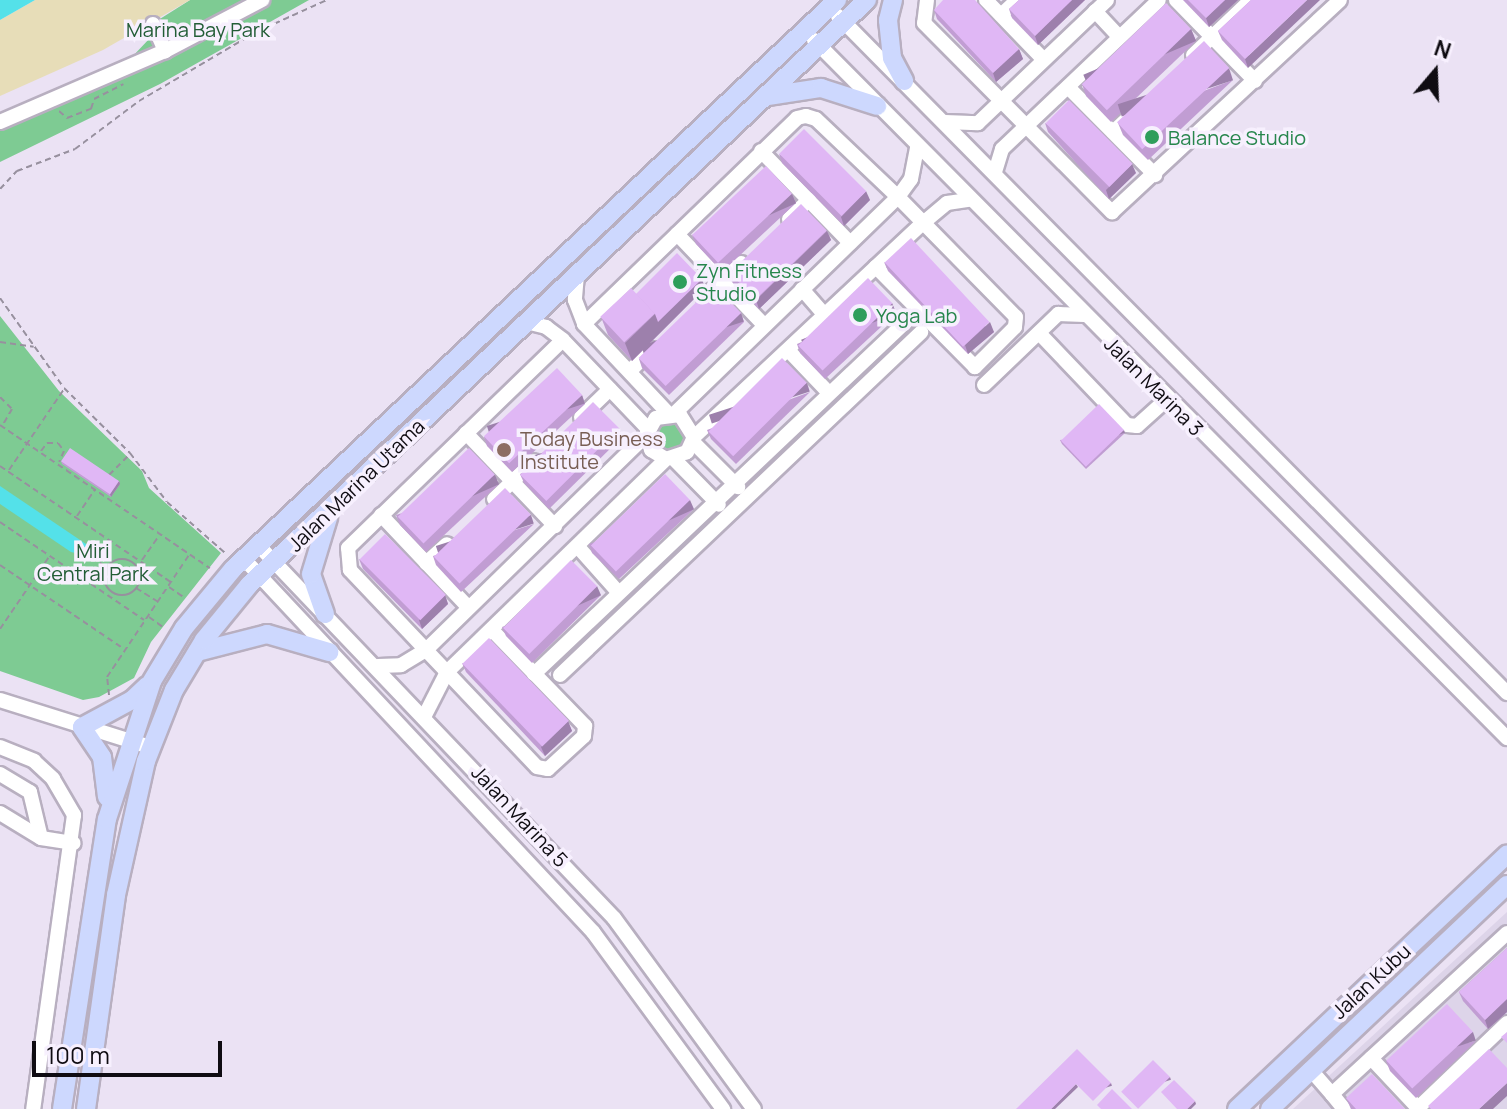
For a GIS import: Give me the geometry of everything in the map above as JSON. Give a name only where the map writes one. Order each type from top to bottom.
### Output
[{"type":"main road","name":"Jalan Marina Utama","points":[[86,1109],[116,895],[150,747],[174,690],[197,652],[260,575],[867,0]]},
{"type":"main road","points":[[893,0],[888,20],[892,58],[904,81]]},
{"type":"main road","name":"Jalan Marina Utama","points":[[62,1109],[107,819],[129,740],[152,681],[184,628],[244,559],[833,4]]},
{"type":"main road","points":[[767,96],[821,88],[877,106]]},
{"type":"main road","points":[[325,614],[311,574],[319,535],[333,508]]},
{"type":"main road","points":[[197,652],[267,634],[329,652]]},
{"type":"main road","points":[[107,819],[102,757],[82,727],[117,710],[152,681]]},
{"type":"main road","name":"Jalan Kubu","points":[[1237,1109],[1505,855]]},
{"type":"main road","name":"Jalan Kubu","points":[[1278,1106],[1310,1069],[1507,885]]},
{"type":"street","points":[[0,122],[165,51],[262,0]]},
{"type":"street","points":[[927,0],[924,23],[1106,212],[1116,210],[1155,175],[1340,0]]},
{"type":"street","points":[[986,0],[1044,60]]},
{"type":"street","points":[[1001,15],[1017,0]]},
{"type":"street","points":[[945,122],[978,123],[1107,0]]},
{"type":"street","points":[[995,172],[1002,149],[1159,0]]},
{"type":"street","points":[[1176,0],[1255,81]]},
{"type":"street","points":[[1179,68],[1251,0]]},
{"type":"street","name":"Jalan Marina 3","points":[[833,4],[844,22],[1507,693]]},
{"type":"street","points":[[1095,11],[1119,37]]},
{"type":"street","points":[[153,24],[165,51]]},
{"type":"street","name":"Jalan Marina 3","points":[[805,30],[917,148],[1507,738]]},
{"type":"street","points":[[1068,87],[1155,175]]},
{"type":"street","points":[[1113,132],[1146,100]]},
{"type":"street","points":[[584,324],[797,118],[816,119],[898,197],[1017,322],[975,367],[876,267]]},
{"type":"street","points":[[378,666],[401,665],[426,650],[555,526],[647,431],[672,413],[898,197],[911,179],[917,148]]},
{"type":"street","points":[[761,151],[850,243]]},
{"type":"street","points":[[776,230],[809,200]]},
{"type":"street","points":[[425,715],[447,672],[670,459],[923,223],[947,203],[969,200]]},
{"type":"street","points":[[677,234],[764,325]]},
{"type":"street","points":[[691,311],[754,251]]},
{"type":"street","points":[[577,275],[575,300],[584,324],[672,413],[689,422],[693,440],[746,496]]},
{"type":"street","points":[[802,289],[825,315]]},
{"type":"street","points":[[984,385],[1058,314],[1059,290]]},
{"type":"street","points":[[534,674],[713,500],[917,311]]},
{"type":"street","points":[[1058,314],[1084,315]]},
{"type":"street","points":[[526,322],[546,327],[563,340],[647,431],[651,450],[670,459],[727,514]]},
{"type":"street","points":[[560,675],[921,332]]},
{"type":"street","points":[[1039,333],[1127,425],[1137,426],[1167,399]]},
{"type":"street","points":[[492,630],[586,731],[548,769],[537,767],[347,564],[348,548],[563,340]]},
{"type":"street","points":[[630,371],[660,341]]},
{"type":"street","points":[[788,350],[828,392]]},
{"type":"street","points":[[567,430],[610,389]]},
{"type":"street","points":[[466,433],[555,526]]},
{"type":"street","points":[[480,512],[545,451]]},
{"type":"street","points":[[381,515],[468,607]]},
{"type":"street","points":[[426,563],[459,532]]},
{"type":"street","name":"Jalan Marina 5","points":[[259,546],[425,715],[614,918],[754,1109]]},
{"type":"street","points":[[579,548],[618,592]]},
{"type":"street","name":"Jalan Marina 5","points":[[244,559],[593,932],[723,1109]]},
{"type":"street","points":[[0,700],[150,747]]},
{"type":"street","points":[[0,747],[34,761],[53,779],[74,815],[74,843],[33,1109]]},
{"type":"street","points":[[0,774],[30,792],[41,838]]},
{"type":"street","points":[[0,813],[41,838],[74,843]]},
{"type":"street","points":[[1332,1094],[1507,933]]},
{"type":"street","points":[[1371,1058],[1419,1108],[1507,1023]]},
{"type":"street","points":[[1310,1069],[1344,1109]]},
{"type":"path","points":[[0,189],[17,171],[75,149],[139,101],[256,32],[327,0]]},
{"type":"path","points":[[46,100],[67,118],[91,109],[94,99],[123,87],[124,70]]},
{"type":"path","points":[[0,298],[64,388],[130,453],[167,502],[225,553]]},
{"type":"path","points":[[0,342],[35,347]]},
{"type":"path","points":[[8,471],[64,388]]},
{"type":"path","points":[[0,397],[12,409],[1,425],[210,568]]},
{"type":"path","points":[[41,453],[47,443],[58,443],[64,451],[57,463]]},
{"type":"path","points":[[109,476],[130,453]]},
{"type":"path","points":[[0,466],[171,582]]},
{"type":"path","points":[[76,517],[95,489]]},
{"type":"path","points":[[0,522],[164,628]]},
{"type":"path","points":[[141,561],[160,534]]},
{"type":"path","points":[[117,710],[107,677],[190,554]]},
{"type":"path","points":[[0,629],[50,556]]},
{"type":"path","points":[[92,557],[106,567],[109,589],[120,595],[136,588]]},
{"type":"path","points":[[106,567],[117,559],[133,563],[139,572],[136,588]]},
{"type":"path","points":[[0,565],[125,650]]},
{"type":"path","points":[[168,586],[185,598]]},
{"type":"path","points":[[136,588],[158,602]]},
{"type":"shaded area","points":[[1507,912],[1507,1109],[1293,1109]]},
{"type":"green space","name":"Marina Bay Park","points":[[190,0],[309,0],[160,84],[0,162],[0,114],[132,57],[150,38],[144,29]]},
{"type":"green space","name":"Miri Central Park","points":[[0,316],[59,391],[142,471],[149,488],[221,553],[151,642],[134,678],[99,697],[83,700],[0,671]]},
{"type":"green space","points":[[670,421],[681,425],[685,436],[681,447],[670,451],[659,447],[655,436],[659,425]]},
{"type":"sand","points":[[35,0],[190,0],[103,50],[0,96],[0,20]]},
{"type":"water","points":[[0,0],[35,0],[0,20]]},
{"type":"water","points":[[0,486],[86,544],[92,557],[71,552],[0,504]]},
{"type":"building","points":[[943,0],[975,0],[1019,49],[993,73],[934,10]]},
{"type":"building","points":[[1019,0],[1072,0],[1035,36],[1009,9]]},
{"type":"building","points":[[1188,0],[1225,0],[1206,18]]},
{"type":"building","points":[[1251,0],[1307,0],[1245,59],[1218,31]]},
{"type":"building","points":[[1166,3],[1191,29],[1107,110],[1082,84]]},
{"type":"building","points":[[1204,41],[1229,68],[1142,149],[1117,122]]},
{"type":"building","points":[[1069,100],[1133,164],[1109,187],[1046,123]]},
{"type":"building","points":[[804,129],[866,191],[841,216],[779,154]]},
{"type":"building","points":[[766,166],[792,194],[718,263],[692,235]]},
{"type":"building","points":[[801,204],[827,231],[755,299],[730,273]]},
{"type":"building","points":[[911,238],[989,322],[963,347],[885,263]]},
{"type":"building","points":[[677,253],[702,279],[658,322],[655,314],[636,294]]},
{"type":"building","points":[[868,278],[892,303],[823,371],[798,345]]},
{"type":"building","points":[[714,285],[741,313],[666,386],[638,358]]},
{"type":"building","points":[[631,288],[655,314],[624,342],[600,317]]},
{"type":"building","points":[[782,358],[807,383],[733,456],[708,432]]},
{"type":"building","points":[[557,368],[582,395],[509,463],[484,436]]},
{"type":"building","points":[[593,402],[619,428],[546,501],[520,475]]},
{"type":"building","points":[[1099,404],[1124,430],[1086,467],[1061,441]]},
{"type":"building","points":[[70,448],[119,481],[110,494],[61,461]]},
{"type":"building","points":[[469,448],[495,475],[423,543],[398,517]]},
{"type":"building","points":[[665,474],[690,500],[616,571],[591,546]]},
{"type":"building","points":[[505,488],[531,515],[459,583],[434,557]]},
{"type":"building","points":[[385,534],[446,595],[420,620],[360,559]]},
{"type":"building","points":[[571,560],[597,586],[529,654],[503,628]]},
{"type":"building","points":[[489,638],[569,721],[542,746],[462,664]]},
{"type":"building","points":[[1507,948],[1507,999],[1485,1020],[1459,992]]},
{"type":"building","points":[[1447,1004],[1473,1032],[1412,1088],[1386,1061]]},
{"type":"building","points":[[1077,1049],[1111,1083],[1093,1101],[1076,1084],[1051,1109],[1016,1109]]},
{"type":"building","points":[[1489,1049],[1507,1068],[1507,1083],[1479,1109],[1431,1109],[1428,1106]]},
{"type":"building","points":[[1153,1060],[1170,1077],[1138,1109],[1121,1092]]},
{"type":"building","points":[[1372,1074],[1405,1109],[1356,1109],[1346,1098]]},
{"type":"building","points":[[1174,1080],[1195,1101],[1187,1109],[1177,1109],[1161,1092]]},
{"type":"building","points":[[1112,1089],[1132,1109],[1101,1109],[1097,1105]]},
{"type":"place","name":"Balance Studio","points":[[1152,137]]},
{"type":"place","name":"Zyn Fitness Studio","points":[[680,282]]},
{"type":"place","name":"Yoga Lab","points":[[860,315]]},
{"type":"place","name":"Today Business Institute","points":[[504,450]]}]
